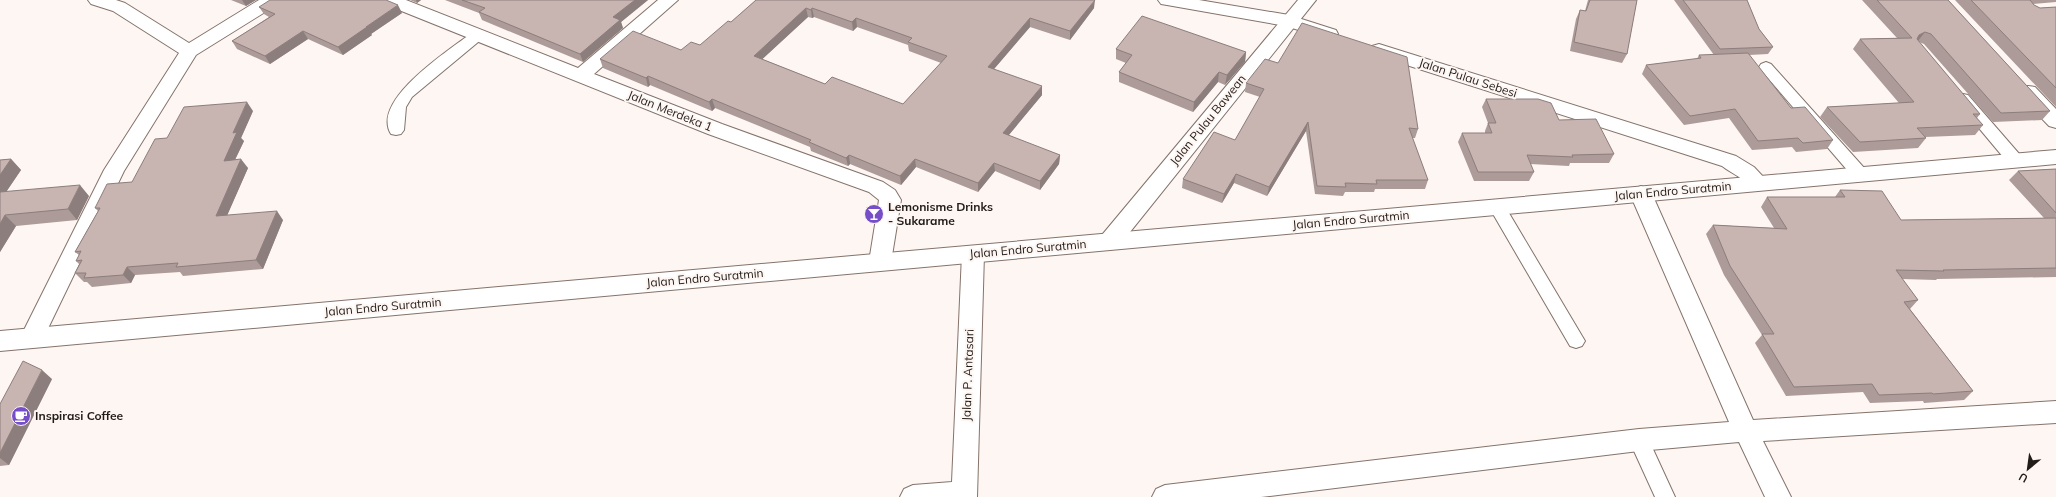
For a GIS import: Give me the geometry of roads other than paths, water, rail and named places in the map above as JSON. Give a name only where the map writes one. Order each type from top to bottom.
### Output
[{"type":"street","points":[[97,0],[119,8],[189,51]]},
{"type":"street","points":[[32,338],[114,170],[189,51],[272,0]]},
{"type":"street","name":"Jalan Merdeka 1","points":[[390,0],[715,129],[883,191],[888,195],[890,206],[880,262]]},
{"type":"street","points":[[580,76],[669,0]]},
{"type":"street","points":[[1167,0],[1289,21],[1342,38]]},
{"type":"street","name":"Jalan Pulau Bawean","points":[[1110,241],[1307,0]]},
{"type":"street","name":"Jalan Pulau Sebesi","points":[[1365,45],[1728,162],[1747,172],[1759,183]]},
{"type":"street","points":[[2017,81],[2056,121]]},
{"type":"street","name":"Jalan Endro Suratmin","points":[[0,341],[2056,157]]},
{"type":"street","points":[[1641,194],[1746,431],[1778,497]]},
{"type":"street","name":"Jalan P. Antasari","points":[[964,495],[973,254]]},
{"type":"street","points":[[1165,497],[1640,440],[1746,431],[2056,412]]},
{"type":"street","points":[[913,497],[964,495]]},
{"type":"lane","points":[[396,130],[396,111],[402,97],[478,35]]},
{"type":"lane","points":[[1766,67],[1860,174]]},
{"type":"lane","points":[[1954,89],[2015,160]]},
{"type":"lane","points":[[1496,207],[1576,341]]},
{"type":"lane","points":[[1640,440],[1665,497]]},
{"type":"place","name":"Lemonisme Drinks - Sukarame","points":[[874,214]]},
{"type":"place","name":"Inspirasi Coffee","points":[[21,416]]}]
